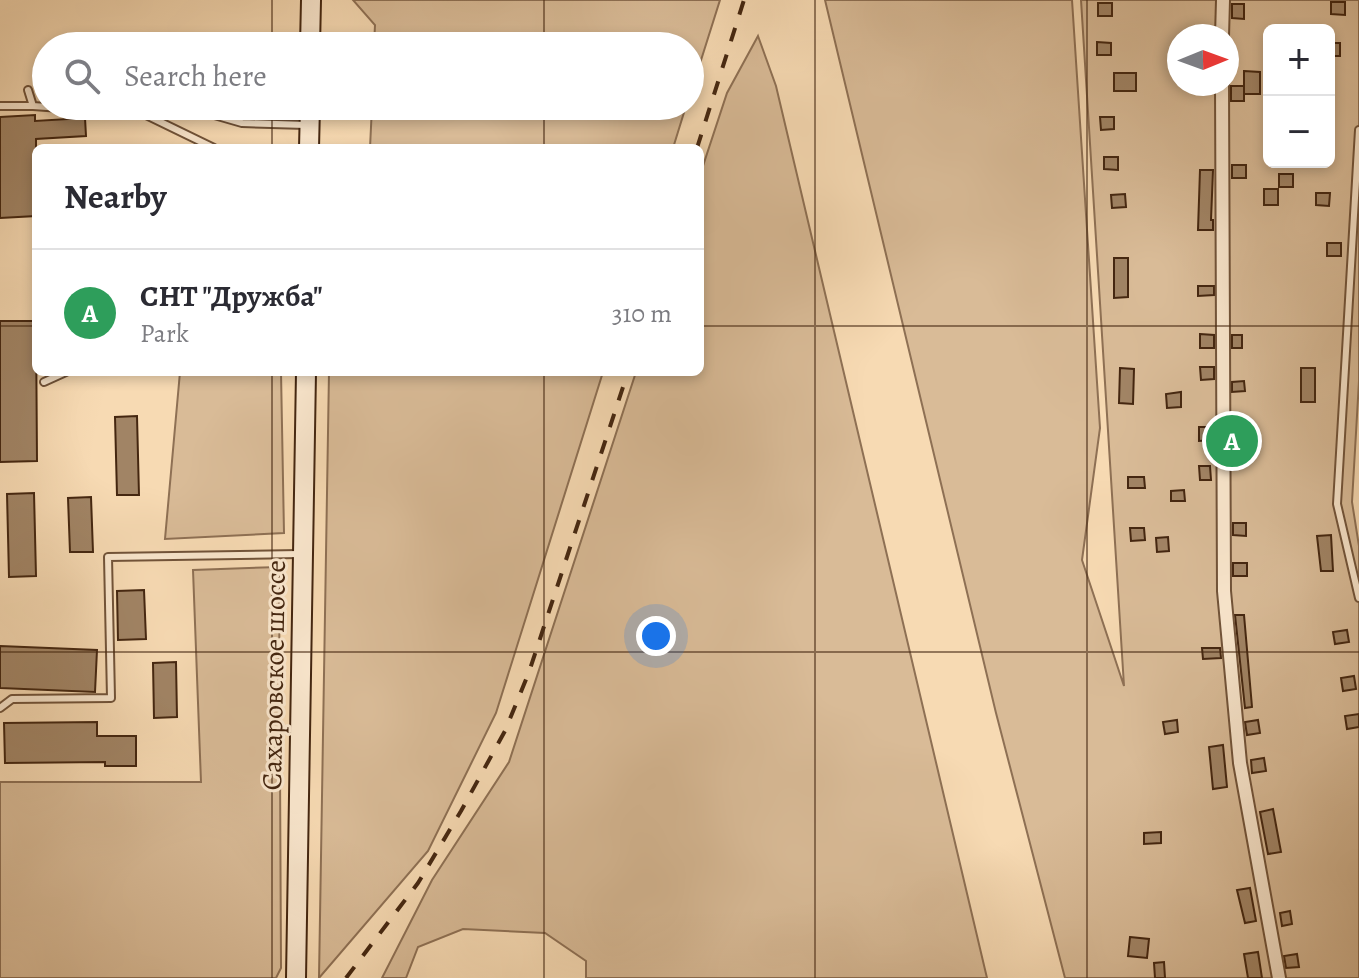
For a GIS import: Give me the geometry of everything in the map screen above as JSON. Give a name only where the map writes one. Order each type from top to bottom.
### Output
[{"type":"main road","points":[[310,32],[311,0]]},
{"type":"main road","points":[[309,144],[310,120]]},
{"type":"main road","name":"Сахаровское шоссе","points":[[296,978],[306,376]]},
{"type":"street","points":[[1222,24],[1223,0]]},
{"type":"street","points":[[1222,96],[1224,591],[1240,763],[1279,978]]},
{"type":"lane","points":[[28,90],[32,103]]},
{"type":"lane","points":[[0,106],[32,106]]},
{"type":"lane","points":[[156,120],[206,144]]},
{"type":"lane","points":[[232,120],[242,123],[268,120]]},
{"type":"lane","points":[[1359,130],[1337,504],[1359,598]]},
{"type":"lane","points":[[44,382],[57,376]]},
{"type":"lane","points":[[0,708],[12,699],[111,698],[108,557],[302,554]]},
{"type":"shaded area","points":[[353,0],[720,0],[704,51],[704,32],[375,32],[375,25]]},
{"type":"shaded area","points":[[825,0],[1072,0],[1100,428],[1082,560],[1124,686],[1081,0],[1359,0],[1359,381],[1352,502],[1359,546],[1359,978],[1065,978],[996,713]]},
{"type":"shaded area","points":[[758,36],[776,86],[987,978],[586,978],[586,961],[545,933],[463,929],[418,947],[406,978],[382,978],[432,880],[509,762],[635,376],[704,376],[704,163],[727,93]]},
{"type":"shaded area","points":[[371,120],[682,120],[674,144],[370,144]]},
{"type":"shaded area","points":[[180,376],[281,376],[284,533],[165,539]]},
{"type":"shaded area","points":[[329,376],[602,376],[496,713],[428,851],[319,978]]},
{"type":"shaded area","points":[[279,567],[281,968],[276,978],[0,978],[0,782],[201,782],[193,570]]},
{"type":"building","points":[[1331,2],[1345,2],[1345,15],[1331,14]]},
{"type":"building","points":[[1098,3],[1112,3],[1112,16],[1098,16]]},
{"type":"building","points":[[1232,4],[1244,4],[1244,19],[1232,18]]},
{"type":"building","points":[[1097,42],[1111,43],[1111,55],[1097,55]]},
{"type":"building","points":[[1335,43],[1340,43],[1340,56],[1335,56]]},
{"type":"building","points":[[1244,71],[1260,72],[1260,94],[1244,94]]},
{"type":"building","points":[[1114,73],[1136,73],[1136,91],[1114,91]]},
{"type":"building","points":[[1239,86],[1244,86],[1244,101],[1231,101],[1231,96],[1239,96]]},
{"type":"building","points":[[32,115],[35,121],[85,120],[86,136],[36,139],[36,144],[32,144],[32,216],[0,218],[0,117]]},
{"type":"building","points":[[1100,117],[1114,117],[1114,129],[1101,130]]},
{"type":"building","points":[[1104,157],[1118,157],[1118,170],[1104,169]]},
{"type":"building","points":[[1232,165],[1246,165],[1246,178],[1232,178]]},
{"type":"building","points":[[1200,170],[1213,170],[1213,230],[1198,230]]},
{"type":"building","points":[[1279,174],[1293,174],[1293,187],[1279,187]]},
{"type":"building","points":[[1264,189],[1278,189],[1278,205],[1264,205]]},
{"type":"building","points":[[1316,193],[1330,193],[1329,206],[1316,205]]},
{"type":"building","points":[[1125,194],[1126,207],[1112,208],[1111,195]]},
{"type":"building","points":[[1327,243],[1341,243],[1341,256],[1327,256]]},
{"type":"building","points":[[1114,258],[1128,258],[1128,297],[1114,298]]},
{"type":"building","points":[[1198,286],[1214,286],[1214,295],[1198,296]]},
{"type":"building","points":[[0,321],[32,321],[32,376],[36,376],[37,461],[0,462]]},
{"type":"building","points":[[1200,334],[1214,335],[1214,348],[1200,348]]},
{"type":"building","points":[[1232,335],[1242,335],[1242,348],[1232,348]]},
{"type":"building","points":[[1200,367],[1214,367],[1214,379],[1201,380]]},
{"type":"building","points":[[1120,368],[1134,369],[1133,404],[1119,403]]},
{"type":"building","points":[[1301,368],[1315,368],[1315,402],[1301,402]]},
{"type":"building","points":[[1244,381],[1245,391],[1232,392],[1232,382]]},
{"type":"building","points":[[1181,392],[1181,407],[1167,408],[1166,394]]},
{"type":"building","points":[[137,416],[139,495],[117,495],[115,417]]},
{"type":"building","points":[[1199,427],[1212,427],[1212,440],[1199,441]]},
{"type":"building","points":[[1232,437],[1244,437],[1244,447],[1232,448]]},
{"type":"building","points":[[1199,466],[1210,466],[1211,480],[1200,480]]},
{"type":"building","points":[[1128,477],[1144,477],[1145,488],[1128,488]]},
{"type":"building","points":[[1184,490],[1185,501],[1171,501],[1171,491]]},
{"type":"building","points":[[34,493],[36,576],[9,577],[7,494]]},
{"type":"building","points":[[91,497],[93,552],[70,552],[68,498]]},
{"type":"building","points":[[1233,523],[1246,523],[1246,536],[1233,535]]},
{"type":"building","points":[[1130,528],[1144,528],[1145,540],[1131,541]]},
{"type":"building","points":[[1331,535],[1333,571],[1321,571],[1317,536]]},
{"type":"building","points":[[1168,537],[1169,551],[1157,552],[1156,538]]},
{"type":"building","points":[[1233,563],[1247,563],[1247,576],[1233,576]]},
{"type":"building","points":[[144,590],[146,639],[118,640],[117,591]]},
{"type":"building","points":[[1235,615],[1244,615],[1252,707],[1245,708]]},
{"type":"building","points":[[1347,630],[1349,642],[1335,644],[1333,632]]},
{"type":"building","points":[[0,646],[97,650],[95,692],[0,688]]},
{"type":"building","points":[[1202,648],[1220,648],[1221,658],[1203,659]]},
{"type":"building","points":[[176,662],[177,717],[154,718],[153,663]]},
{"type":"building","points":[[1354,676],[1356,689],[1343,691],[1341,678]]},
{"type":"building","points":[[1359,714],[1359,727],[1347,729],[1345,716]]},
{"type":"building","points":[[1177,720],[1178,732],[1165,734],[1163,722]]},
{"type":"building","points":[[1258,720],[1260,733],[1247,735],[1245,722]]},
{"type":"building","points":[[97,722],[97,736],[136,736],[136,766],[105,766],[105,762],[5,763],[4,723]]},
{"type":"building","points":[[1223,745],[1227,787],[1213,789],[1209,747]]},
{"type":"building","points":[[1264,758],[1266,771],[1252,773],[1251,760]]},
{"type":"building","points":[[1273,809],[1281,852],[1268,854],[1260,812]]},
{"type":"building","points":[[1161,832],[1161,843],[1144,844],[1144,833]]},
{"type":"building","points":[[1250,888],[1256,921],[1245,923],[1237,890]]},
{"type":"building","points":[[1290,911],[1292,924],[1282,926],[1280,913]]},
{"type":"building","points":[[1130,937],[1149,939],[1147,958],[1128,956]]},
{"type":"building","points":[[1258,952],[1262,978],[1248,978],[1244,954]]},
{"type":"building","points":[[1297,954],[1299,967],[1286,968],[1284,956]]},
{"type":"building","points":[[1164,962],[1165,978],[1155,978],[1154,963]]},
{"type":"railway","points":[[698,144],[744,0]]},
{"type":"railway","points":[[346,978],[418,883],[505,731],[529,672],[627,376]]},
{"type":"place","name":"СНТ \"Дружба\"","points":[[1232,441]]}]
